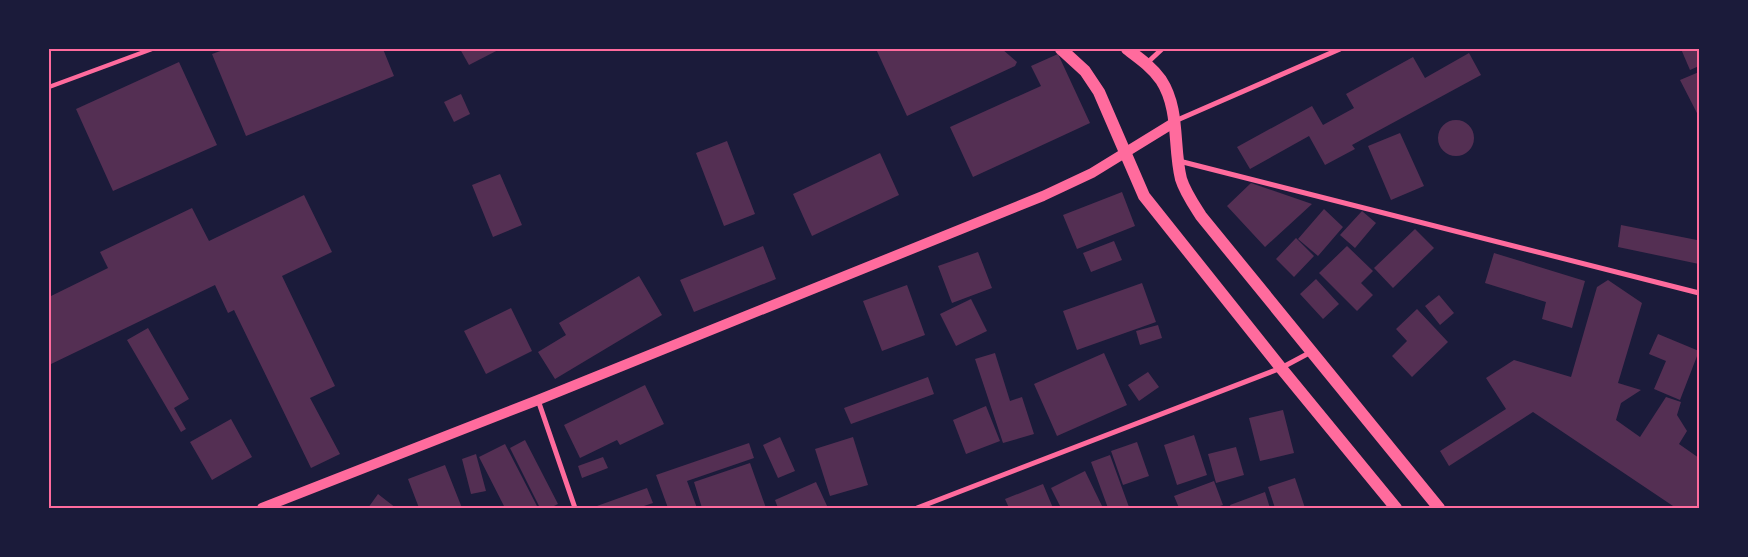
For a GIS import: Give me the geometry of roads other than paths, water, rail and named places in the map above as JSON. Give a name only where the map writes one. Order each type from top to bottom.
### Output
[{"type":"main road","points":[[1061,49],[1085,72],[1099,92],[1144,196],[1396,508]]},
{"type":"main road","points":[[1127,49],[1146,63],[1161,80],[1169,96],[1175,122],[1178,161],[1182,181],[1202,216],[1439,508]]},
{"type":"main road","points":[[262,508],[538,400],[1043,196],[1092,173],[1175,122]]},
{"type":"street","points":[[1146,63],[1162,49]]},
{"type":"street","points":[[1175,122],[1340,49]]},
{"type":"street","points":[[1178,161],[1699,293]]},
{"type":"street","points":[[917,508],[1281,368],[1312,352]]},
{"type":"street","points":[[538,400],[575,508]]},
{"type":"lane","points":[[49,87],[152,49]]}]
